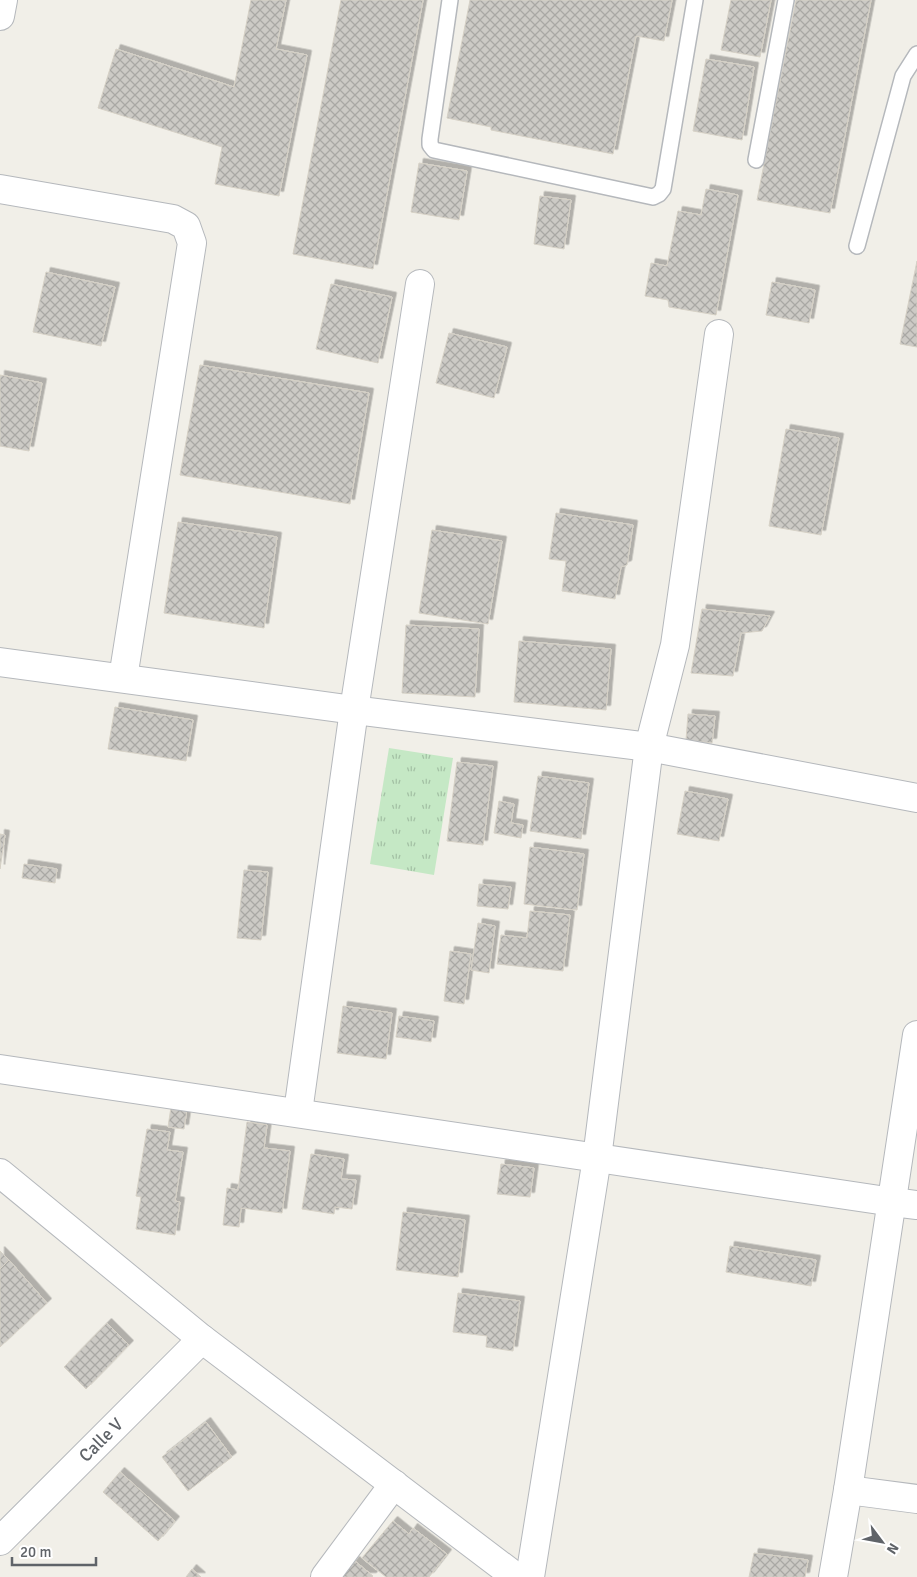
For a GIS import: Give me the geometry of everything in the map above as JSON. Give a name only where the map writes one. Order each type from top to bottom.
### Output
[{"type":"street","points":[[0,16],[3,0]]},
{"type":"street","points":[[0,189],[172,219],[186,226],[192,243],[123,678]]},
{"type":"street","points":[[298,1112],[354,710],[420,284]]},
{"type":"street","points":[[530,1577],[597,1158],[649,747],[675,646],[719,334]]},
{"type":"street","points":[[0,662],[354,710],[649,747],[917,798]]},
{"type":"street","points":[[833,1577],[848,1490],[905,1204],[917,1035]]},
{"type":"street","points":[[0,1069],[905,1204]]},
{"type":"street","points":[[0,1173],[202,1339],[516,1577]]},
{"type":"street","name":"Calle V","points":[[0,1541],[202,1339]]},
{"type":"street","points":[[325,1577],[394,1484]]},
{"type":"street","points":[[848,1490],[917,1499]]},
{"type":"lane","points":[[450,0],[430,139],[430,145],[434,150],[653,197],[661,192],[664,180],[695,0]]},
{"type":"lane","points":[[756,160],[786,0]]},
{"type":"lane","points":[[857,246],[903,76],[917,54]]},
{"type":"green space","points":[[389,748],[453,758],[434,875],[370,864]]},
{"type":"building","points":[[251,0],[286,0],[276,49],[307,55],[279,196],[215,184],[222,147],[98,108],[116,49],[234,87]]},
{"type":"building","points":[[341,0],[423,0],[373,269],[293,254]]},
{"type":"building","points":[[470,0],[672,0],[664,41],[636,36],[613,154],[491,130],[491,127],[447,118]]},
{"type":"building","points":[[731,0],[771,0],[760,57],[721,50]]},
{"type":"building","points":[[796,0],[871,0],[830,213],[757,200]]},
{"type":"building","points":[[706,59],[754,67],[742,140],[693,131]]},
{"type":"building","points":[[419,163],[467,171],[459,220],[411,212]]},
{"type":"building","points":[[706,189],[738,195],[716,315],[669,307],[668,300],[645,296],[651,263],[667,266],[678,211],[701,215]]},
{"type":"building","points":[[540,196],[571,200],[564,249],[534,244]]},
{"type":"building","points":[[917,261],[917,347],[900,344]]},
{"type":"building","points":[[46,272],[115,287],[101,346],[33,332]]},
{"type":"building","points":[[772,282],[815,290],[809,323],[766,315]]},
{"type":"building","points":[[331,284],[392,297],[378,363],[316,349]]},
{"type":"building","points":[[449,333],[507,347],[494,398],[436,383]]},
{"type":"building","points":[[200,365],[369,393],[350,504],[180,475]]},
{"type":"building","points":[[0,375],[42,383],[29,451],[0,446]]},
{"type":"building","points":[[786,429],[839,438],[821,535],[769,526]]},
{"type":"building","points":[[556,513],[633,525],[627,565],[621,567],[615,599],[562,591],[566,561],[549,559]]},
{"type":"building","points":[[178,522],[277,537],[264,628],[164,613]]},
{"type":"building","points":[[432,530],[502,541],[488,624],[419,613]]},
{"type":"building","points":[[702,609],[770,616],[762,631],[741,633],[733,676],[691,673]]},
{"type":"building","points":[[406,625],[479,629],[475,697],[402,693]]},
{"type":"building","points":[[519,641],[611,649],[606,710],[514,702]]},
{"type":"building","points":[[115,707],[193,720],[186,761],[108,749]]},
{"type":"building","points":[[688,714],[715,716],[712,743],[686,740]]},
{"type":"building","points":[[457,762],[493,766],[483,845],[447,841]]},
{"type":"building","points":[[538,776],[589,783],[581,839],[530,831]]},
{"type":"building","points":[[685,791],[728,799],[719,841],[677,834]]},
{"type":"building","points":[[499,801],[514,804],[511,823],[523,825],[521,838],[494,833]]},
{"type":"building","points":[[0,834],[5,835],[0,869]]},
{"type":"building","points":[[530,847],[584,854],[577,910],[524,904]]},
{"type":"building","points":[[24,864],[57,869],[55,883],[22,878]]},
{"type":"building","points":[[244,870],[268,872],[261,940],[237,938]]},
{"type":"building","points":[[479,884],[511,887],[508,909],[477,906]]},
{"type":"building","points":[[530,911],[570,915],[563,971],[497,964],[501,935],[527,938]]},
{"type":"building","points":[[478,923],[495,926],[489,973],[471,970]]},
{"type":"building","points":[[450,951],[471,954],[464,1004],[444,1001]]},
{"type":"building","points":[[343,1006],[392,1013],[386,1059],[337,1053]]},
{"type":"building","points":[[399,1016],[434,1021],[431,1042],[396,1037]]},
{"type":"building","points":[[171,1107],[187,1109],[184,1129],[168,1127]]},
{"type":"building","points":[[247,1122],[267,1125],[264,1148],[290,1151],[282,1213],[241,1208],[239,1227],[223,1225],[227,1188],[238,1190]]},
{"type":"building","points":[[147,1129],[170,1132],[167,1150],[183,1152],[175,1201],[180,1202],[175,1235],[136,1229],[141,1197],[136,1196]]},
{"type":"building","points":[[311,1154],[344,1159],[341,1179],[356,1180],[352,1209],[335,1207],[334,1214],[302,1209]]},
{"type":"building","points":[[501,1164],[534,1168],[530,1197],[497,1194]]},
{"type":"building","points":[[403,1212],[465,1220],[458,1277],[396,1270]]},
{"type":"building","points":[[730,1246],[816,1260],[811,1286],[726,1272]]},
{"type":"building","points":[[0,1251],[9,1260],[0,1269]]},
{"type":"building","points":[[9,1260],[47,1303],[0,1347],[0,1269]]},
{"type":"building","points":[[458,1293],[520,1301],[513,1351],[486,1347],[487,1336],[453,1332]]},
{"type":"building","points":[[107,1323],[129,1345],[86,1389],[64,1367]]},
{"type":"building","points":[[206,1422],[232,1457],[188,1491],[162,1457]]},
{"type":"building","points":[[120,1472],[175,1521],[158,1541],[103,1492]]},
{"type":"building","points":[[393,1521],[409,1534],[413,1528],[447,1554],[429,1577],[386,1577],[362,1558]]},
{"type":"building","points":[[754,1553],[808,1560],[805,1577],[749,1577]]},
{"type":"building","points":[[355,1561],[373,1576],[342,1577]]},
{"type":"building","points":[[192,1569],[201,1577],[186,1577]]}]
